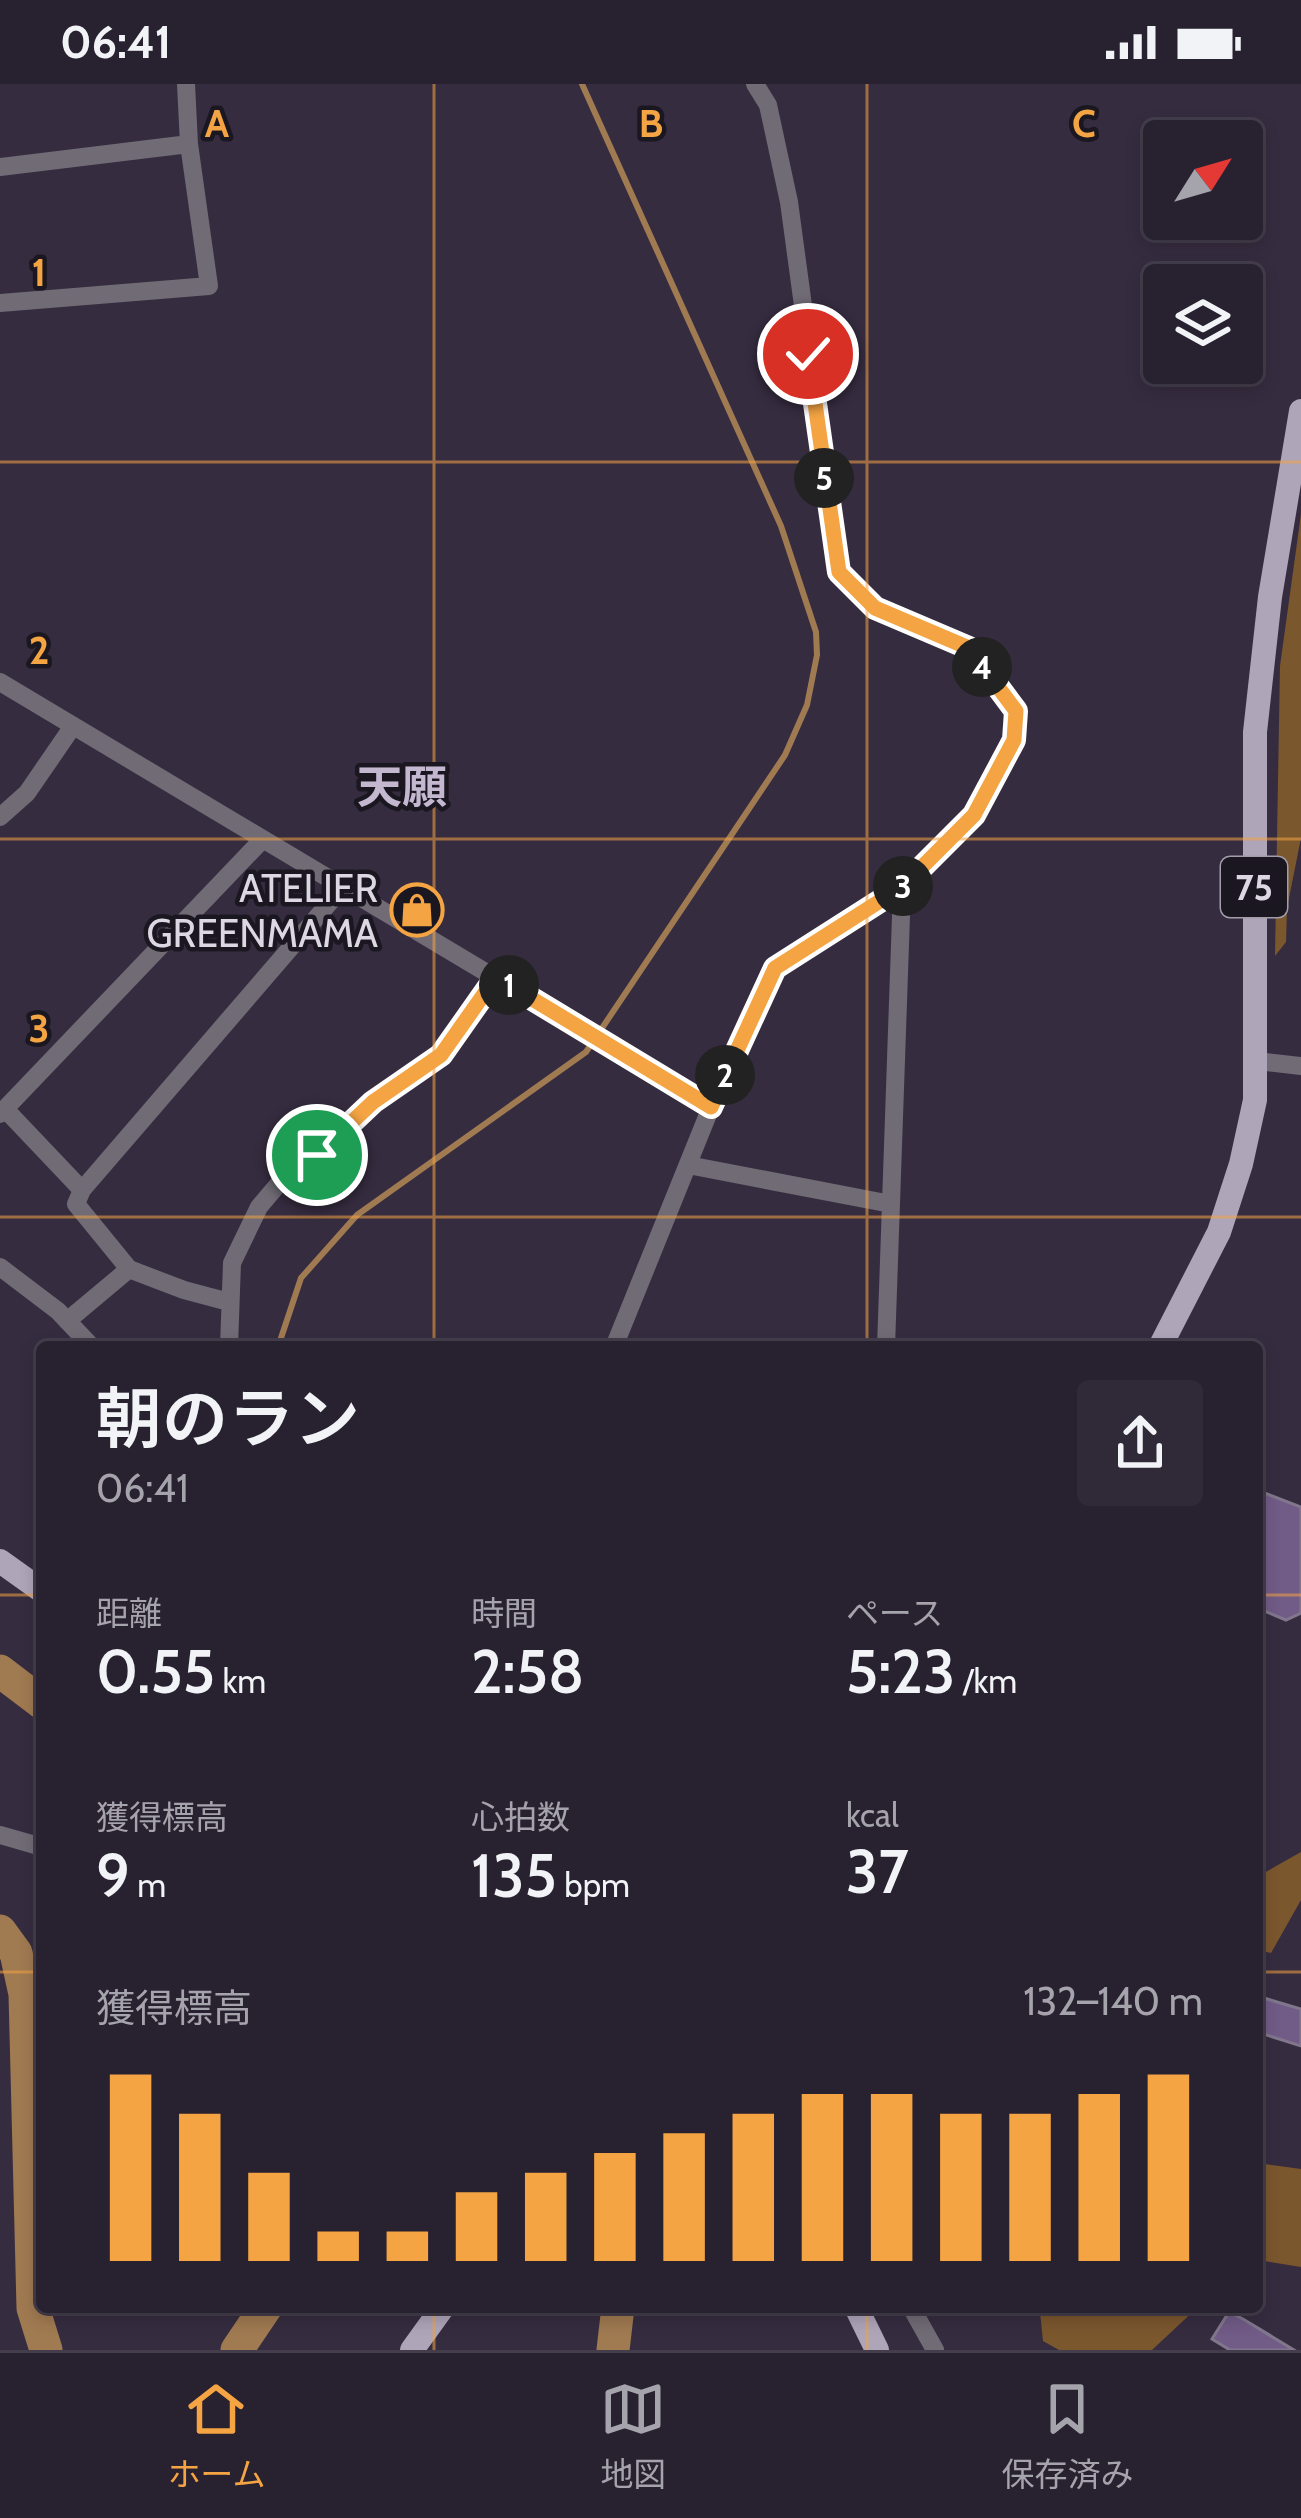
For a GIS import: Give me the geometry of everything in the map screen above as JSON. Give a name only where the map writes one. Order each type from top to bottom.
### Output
[{"type":"main road","name":"75","points":[[1163,1341],[1201,1274],[1232,1194],[1249,1130],[1258,1061],[1255,733],[1270,596],[1301,410]]},
{"type":"main road","points":[[0,1561],[36,1587]]},
{"type":"main road","points":[[412,2350],[439,2313]]},
{"type":"main road","points":[[858,2313],[873,2349]]},
{"type":"street","points":[[0,303],[209,286],[189,145],[186,84]]},
{"type":"street","points":[[616,1341],[711,1107],[775,968],[902,887],[974,815],[1014,740],[1016,711],[969,648],[875,608],[839,572],[789,202],[768,105],[754,84]]},
{"type":"street","points":[[0,167],[189,145]]},
{"type":"street","points":[[0,682],[711,1107]]},
{"type":"street","points":[[0,818],[27,793],[73,726]]},
{"type":"street","points":[[82,1190],[3,1112],[263,839]]},
{"type":"street","points":[[230,1302],[129,1269],[76,1204],[82,1190],[343,887]]},
{"type":"street","points":[[886,1341],[902,887]]},
{"type":"street","points":[[229,1341],[232,1263],[259,1208],[281,1181],[317,1155],[373,1102],[441,1055],[496,977]]},
{"type":"street","points":[[1258,1061],[1301,1066]]},
{"type":"street","points":[[688,1165],[891,1204]]},
{"type":"street","points":[[0,1267],[86,1341]]},
{"type":"street","points":[[67,1321],[129,1269]]},
{"type":"street","points":[[0,1835],[36,1845]]},
{"type":"street","points":[[914,2313],[935,2350]]},
{"type":"shaded area","points":[[1301,514],[1301,838],[1287,908],[1286,942],[1275,956],[1280,666]]},
{"type":"shaded area","points":[[1301,1852],[1301,1900],[1271,1953],[1263,1951],[1263,1874]]},
{"type":"shaded area","points":[[1263,2164],[1301,2169],[1301,2267],[1264,2261]]},
{"type":"shaded area","points":[[1040,2313],[1192,2313],[1152,2350],[1059,2350],[1043,2341]]},
{"type":"building","points":[[1263,1492],[1301,1507],[1301,1613],[1286,1620],[1263,1610]]},
{"type":"building","points":[[1263,1998],[1301,2009],[1301,2046],[1263,2034]]},
{"type":"building","points":[[1231,2313],[1294,2350],[1230,2350],[1212,2339]]},
{"type":"waterway","points":[[280,1341],[301,1278],[357,1215],[586,1052],[785,755],[807,705],[817,655],[816,632],[781,526],[582,84]]},
{"type":"waterway","points":[[0,1671],[36,1698]]},
{"type":"waterway","points":[[0,1931],[16,1953],[25,1994],[33,2308],[46,2350]]},
{"type":"waterway","points":[[237,2350],[262,2313]]},
{"type":"waterway","points":[[613,2350],[617,2313]]},
{"type":"place","name":"ATELIER GREENMAMA","points":[[417,910]]},
{"type":"district","name":"天願","points":[[402,787]]},
{"type":"route","points":[[317,1155],[373,1102],[441,1055],[496,977],[711,1107],[775,968],[902,887],[974,815],[1014,740],[1016,711],[969,648],[875,608],[839,572],[808,354]]}]
